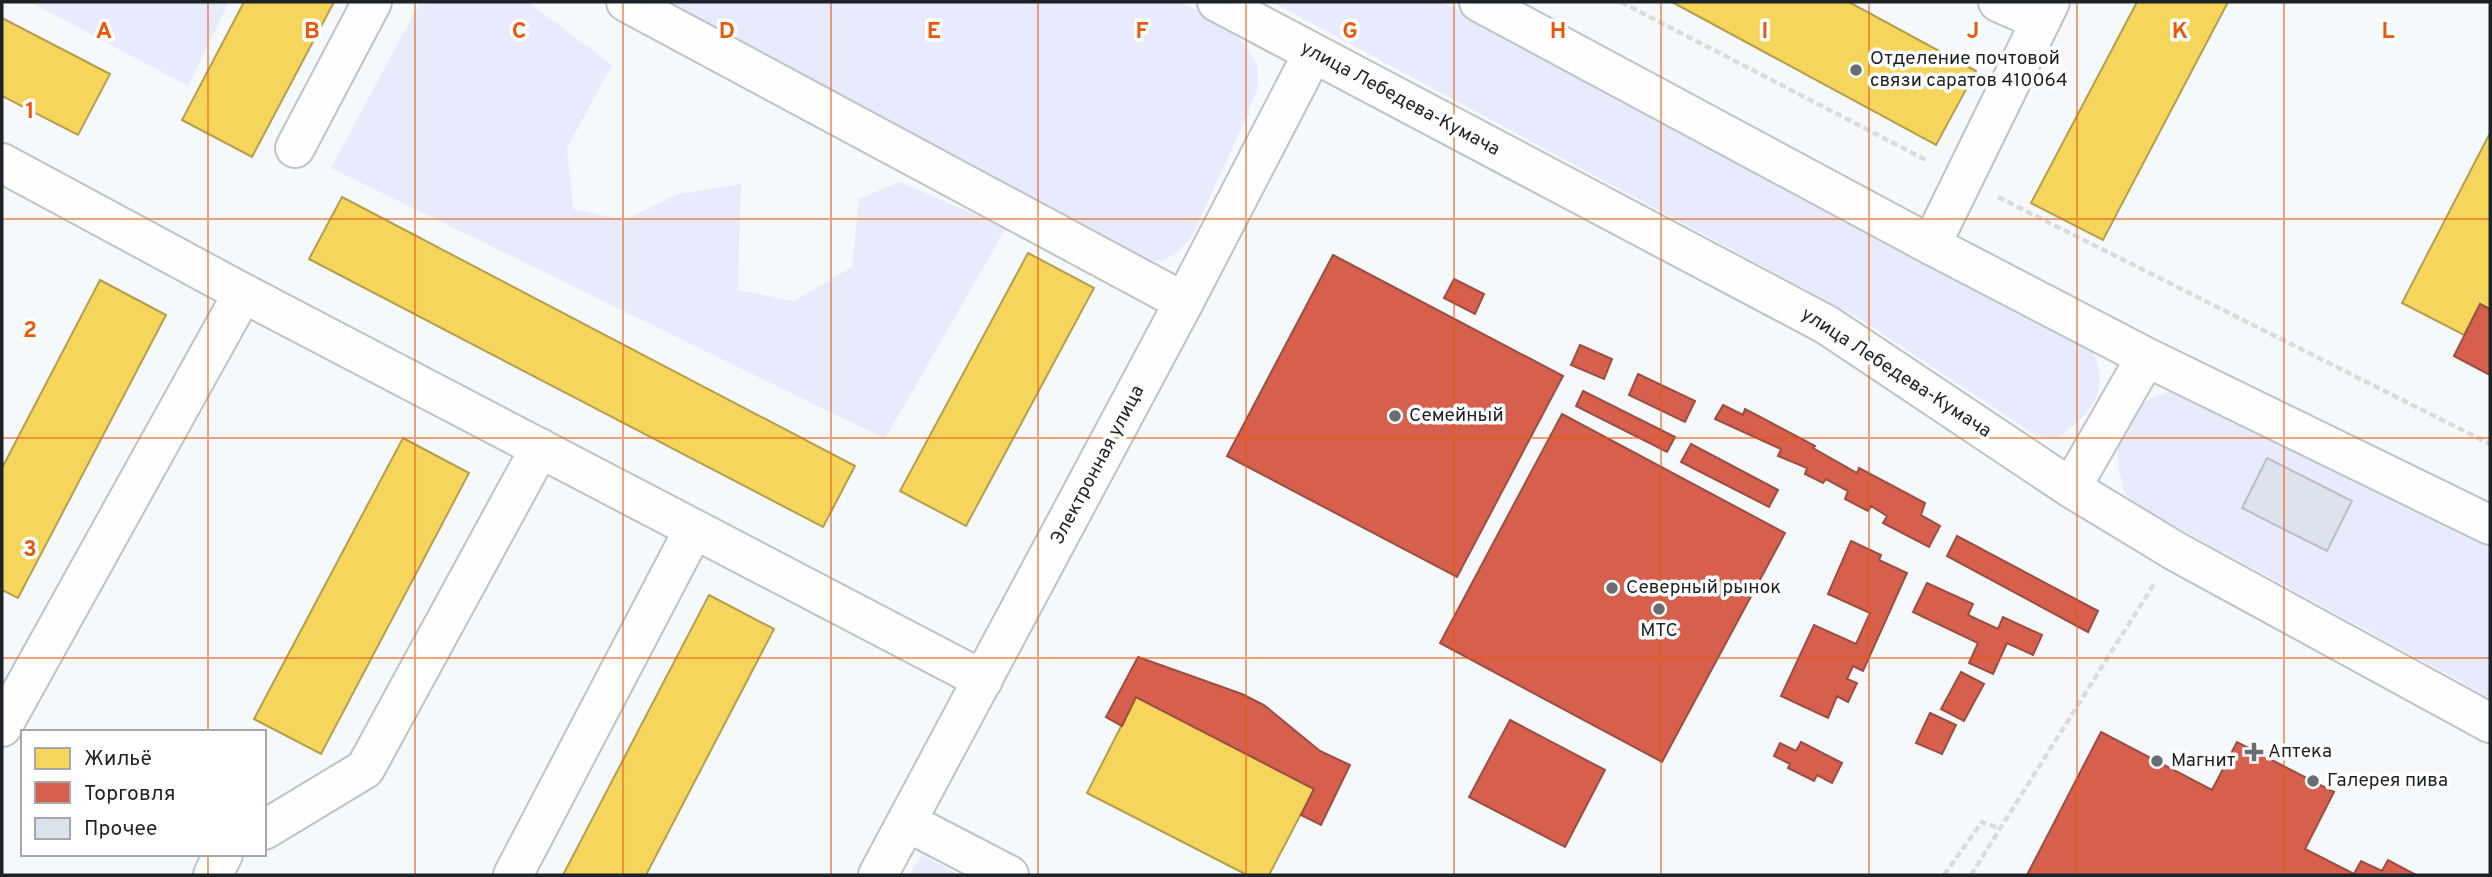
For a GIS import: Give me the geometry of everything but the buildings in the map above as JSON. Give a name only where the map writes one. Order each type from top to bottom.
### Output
[{"type":"street","points":[[295,148],[372,2]]},
{"type":"street","points":[[626,2],[1184,302]]},
{"type":"street","name":"улица Лебедева-Кумача","points":[[1217,2],[1827,325],[2071,488],[2175,551],[2490,723]]},
{"type":"street","points":[[1479,2],[1931,245],[2146,357],[2490,525]]},
{"type":"street","points":[[1931,245],[2045,12],[1998,2]]},
{"type":"street","name":"Электронная улица","points":[[878,875],[1184,302],[1312,53]]},
{"type":"street","points":[[2,163],[243,293],[983,680]]},
{"type":"street","points":[[2,727],[243,293]]},
{"type":"street","points":[[2071,488],[2146,357]]},
{"type":"street","points":[[266,829],[365,769],[540,448]]},
{"type":"street","points":[[513,875],[694,529]]},
{"type":"street","points":[[907,822],[1009,875]]},
{"type":"street","points":[[213,875],[222,856]]},
{"type":"path","points":[[1621,2],[1963,180],[2490,444]]},
{"type":"path","points":[[1971,875],[2175,551]]},
{"type":"path","points":[[1944,875],[1982,822],[2001,829]]},
{"type":"shaded area","points":[[30,2],[229,2],[188,86]]},
{"type":"shaded area","points":[[420,2],[528,2],[612,65],[567,148],[573,209],[625,220],[678,194],[741,184],[738,290],[794,301],[852,267],[859,199],[900,182],[1006,228],[885,439],[331,168]]},
{"type":"shaded area","points":[[659,2],[1181,2],[1225,25],[1243,42],[1257,65],[1258,87],[1191,238],[1175,254],[1162,261],[1141,260]]},
{"type":"shaded area","points":[[1272,2],[1443,2],[2088,343],[2096,358],[2099,372],[2096,398],[2080,420],[2055,439],[2035,435],[1857,317]]},
{"type":"shaded area","points":[[2168,392],[2184,393],[2490,545],[2490,698],[2142,508],[2125,494],[2119,470],[2117,444],[2138,407],[2151,398]]},
{"type":"shaded area","points":[[921,855],[960,875],[909,875]]},
{"type":"place","name":"Отделение почтовой связи саратов 410064","points":[[1856,70]]},
{"type":"place","name":"Семейный","points":[[1395,416]]},
{"type":"place","name":"Северный рынок","points":[[1612,588]]},
{"type":"place","name":"МТС","points":[[1659,609]]},
{"type":"place","name":"Аптека","points":[[2254,752]]},
{"type":"place","name":"Магнит","points":[[2157,761]]},
{"type":"place","name":"Галерея пива","points":[[2313,781]]}]
